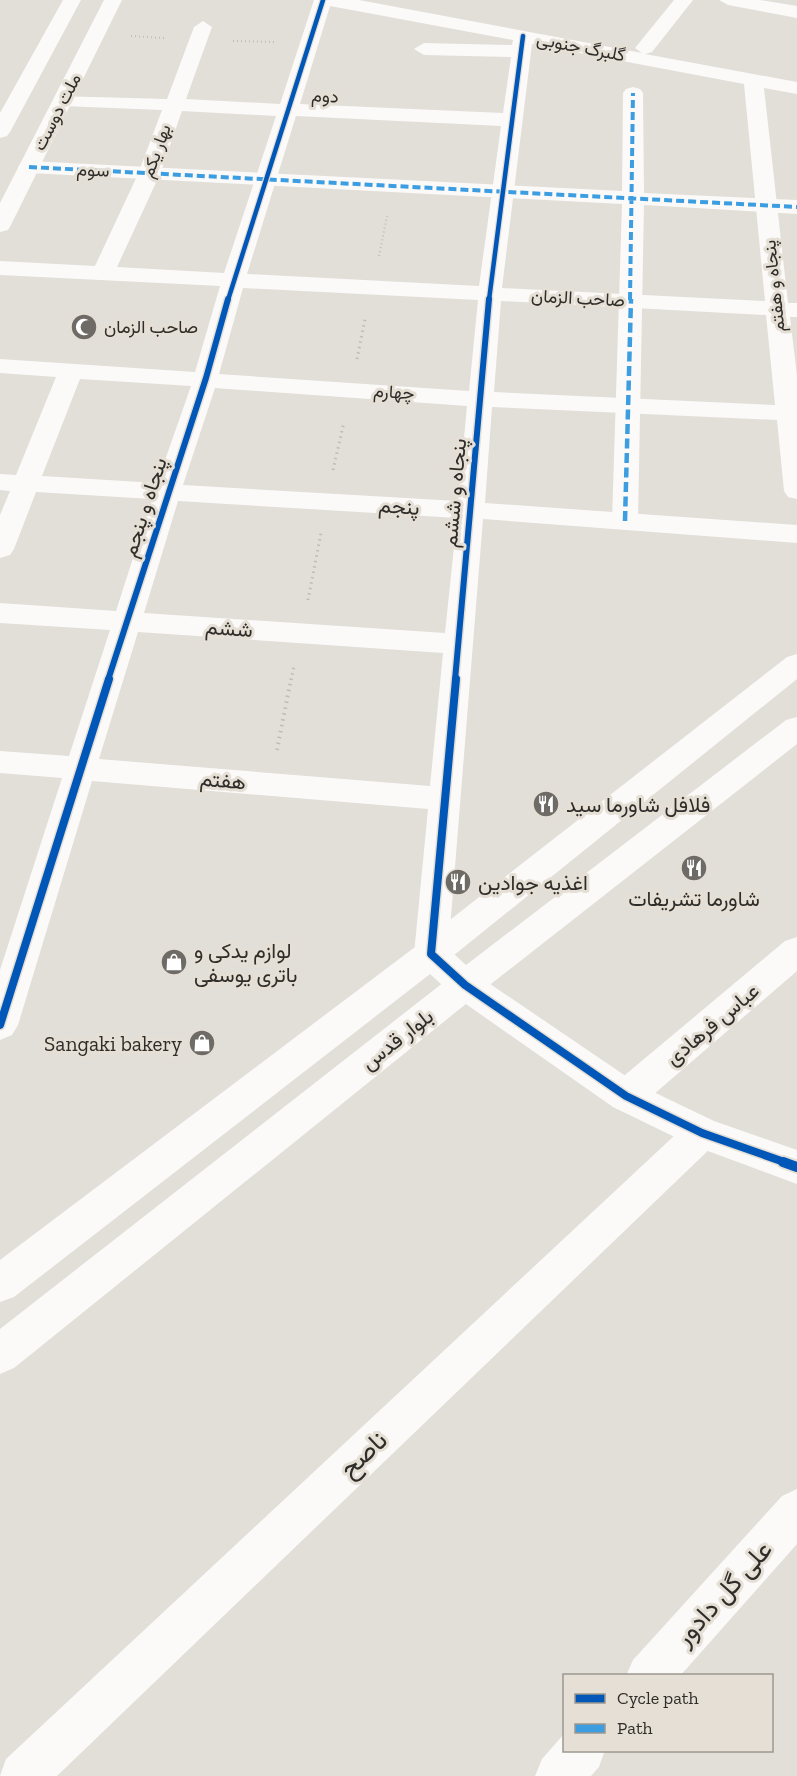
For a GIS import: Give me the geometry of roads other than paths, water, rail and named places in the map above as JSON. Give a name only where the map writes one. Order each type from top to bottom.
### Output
[{"type":"street","name":"ملت دوست","points":[[0,132],[72,0]]},
{"type":"street","name":"ملت دوست","points":[[0,225],[113,0]]},
{"type":"street","name":"پنجاه و پنجم","points":[[0,1025],[168,491],[206,378],[233,281],[323,0]]},
{"type":"street","name":"گلبرگ جنوبی","points":[[330,0],[522,44],[797,88]]},
{"type":"street","points":[[645,48],[684,0]]},
{"type":"street","points":[[728,0],[797,12]]},
{"type":"street","name":"بهار یکم","points":[[104,274],[149,174],[203,27]]},
{"type":"street","points":[[424,49],[522,44]]},
{"type":"street","name":"پنجاه و ششم","points":[[431,954],[490,293],[522,44]]},
{"type":"street","name":"پنجاه و هفتم","points":[[753,80],[765,205],[787,309],[788,413],[797,491]]},
{"type":"street","points":[[625,521],[633,198],[633,93]]},
{"type":"street","name":"دوم","points":[[63,100],[513,120]]},
{"type":"street","name":"سوم","points":[[29,167],[797,207]]},
{"type":"street","name":"صاحب الزمان","points":[[0,268],[787,309]]},
{"type":"street","name":"چهارم","points":[[0,366],[206,378],[481,399],[788,413]]},
{"type":"street","points":[[0,549],[13,483],[71,370]]},
{"type":"street","name":"پنجم","points":[[13,483],[471,510],[797,534]]},
{"type":"street","name":"ششم","points":[[0,613],[459,644]]},
{"type":"street","points":[[0,1284],[431,954],[797,664]]},
{"type":"street","name":"بلوار قدس","points":[[0,1354],[465,986],[797,728]]},
{"type":"street","name":"هفتم","points":[[0,762],[446,799]]},
{"type":"street","name":"عباس فرهادی","points":[[626,1096],[797,951]]},
{"type":"street","points":[[431,954],[465,986],[626,1096],[702,1133],[797,1167]]},
{"type":"street","name":"ناصح","points":[[23,1776],[702,1133]]},
{"type":"street","name":"علی گل دادور","points":[[652,1674],[797,1511]]},
{"type":"street","points":[[559,1776],[580,1752]]},
{"type":"place","name":"صاحب الزمان","points":[[84,327]]},
{"type":"place","name":"فلافل شاورما سید","points":[[546,804]]},
{"type":"place","name":"شاورما تشریفات","points":[[694,868]]},
{"type":"place","name":"اغذیه جوادین","points":[[458,882]]},
{"type":"place","name":"لوازم یدکی و باتری یوسفی","points":[[174,962]]},
{"type":"place","name":"Sangaki bakery","points":[[202,1043]]}]
